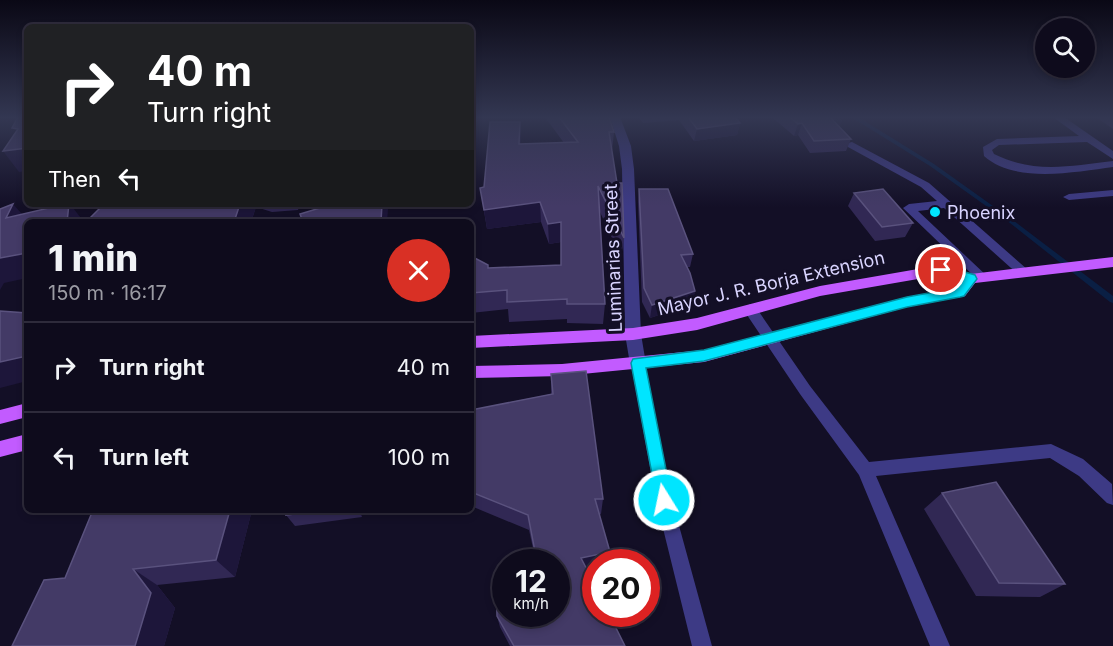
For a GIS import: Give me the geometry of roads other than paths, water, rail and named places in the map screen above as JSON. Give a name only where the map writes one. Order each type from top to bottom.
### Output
[{"type":"main road","name":"Mayor J. R. Borja Extension","points":[[474,342],[633,334],[697,324],[830,289],[941,270],[976,278],[1113,262]]},
{"type":"main road","name":"Mayor J. R. Borja Extension","points":[[474,372],[562,370],[704,356],[907,302],[960,292],[976,278]]},
{"type":"main road","points":[[0,417],[24,411]]},
{"type":"main road","points":[[0,448],[24,443]]},
{"type":"street","name":"Luminarias Street","points":[[625,147],[628,169],[633,334],[638,363]]},
{"type":"lane","points":[[856,147],[915,178],[1024,273]]},
{"type":"lane","points":[[990,147],[987,149],[989,156],[1021,170],[1045,172],[1113,164]]},
{"type":"lane","points":[[1100,147],[1113,156]]},
{"type":"lane","points":[[1069,197],[1113,194]]},
{"type":"lane","points":[[946,204],[909,208],[976,278]]},
{"type":"lane","points":[[750,309],[805,390],[866,470],[940,646]]},
{"type":"lane","points":[[638,363],[664,500],[702,646]]},
{"type":"lane","points":[[866,470],[1051,451],[1070,458],[1092,475],[1113,497]]},
{"type":"waterway","points":[[903,147],[1012,222],[1113,300]]},
{"type":"place","name":"Phoenix","points":[[935,212]]}]
